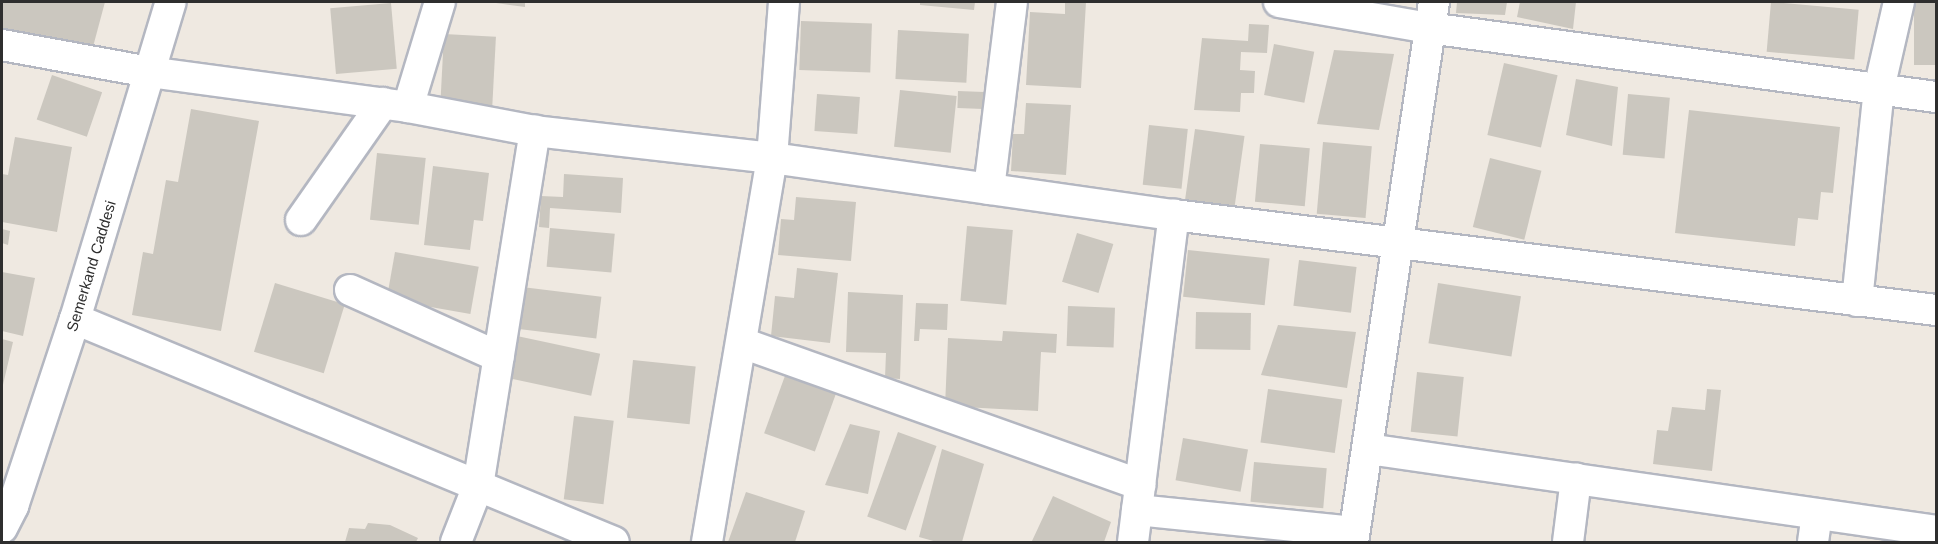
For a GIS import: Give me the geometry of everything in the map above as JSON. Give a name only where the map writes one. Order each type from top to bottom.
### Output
[{"type":"street","name":"Semerkand Caddesi","points":[[2,528],[13,506],[75,319],[171,2]]},
{"type":"street","points":[[301,220],[395,105],[440,2]]},
{"type":"street","points":[[707,543],[772,158],[784,2]]},
{"type":"street","points":[[990,189],[1012,2]]},
{"type":"street","points":[[1279,2],[1432,15],[1936,97]]},
{"type":"street","points":[[1857,301],[1879,89],[1899,2]]},
{"type":"street","points":[[742,342],[1139,497],[1354,538],[1432,15]]},
{"type":"street","points":[[2,45],[149,72],[395,105],[535,131],[772,158],[1174,215],[1936,310]]},
{"type":"street","points":[[456,543],[478,486],[535,131]]},
{"type":"street","points":[[1133,543],[1174,215]]},
{"type":"street","points":[[350,290],[499,357]]},
{"type":"street","points":[[75,319],[614,543]]},
{"type":"street","points":[[1368,449],[1576,479],[1815,528],[1936,531]]},
{"type":"street","points":[[1568,543],[1576,479]]},
{"type":"building","points":[[2,2],[105,2],[90,58],[2,36]]},
{"type":"building","points":[[489,2],[525,2],[525,7]]},
{"type":"building","points":[[920,2],[975,2],[974,10],[920,5]]},
{"type":"building","points":[[1065,2],[1086,2],[1081,88],[1026,85],[1030,12],[1065,14]]},
{"type":"building","points":[[1457,2],[1507,2],[1505,15],[1456,13]]},
{"type":"building","points":[[1520,2],[1576,2],[1573,29],[1517,17]]},
{"type":"building","points":[[1771,2],[1859,10],[1854,59],[1767,52]]},
{"type":"building","points":[[1914,2],[1936,2],[1936,65],[1914,65]]},
{"type":"building","points":[[391,3],[397,69],[336,74],[330,8]]},
{"type":"building","points":[[801,21],[872,23],[870,72],[799,70]]},
{"type":"building","points":[[1249,24],[1269,25],[1267,53],[1241,52],[1240,70],[1255,71],[1254,93],[1241,93],[1240,112],[1194,110],[1202,38],[1248,41]]},
{"type":"building","points":[[898,30],[969,34],[966,83],[895,79]]},
{"type":"building","points":[[444,34],[496,37],[492,108],[440,105]]},
{"type":"building","points":[[1274,44],[1314,52],[1304,103],[1264,95]]},
{"type":"building","points":[[1334,50],[1394,54],[1379,130],[1317,124]]},
{"type":"building","points":[[1504,63],[1558,75],[1541,147],[1487,135]]},
{"type":"building","points":[[52,75],[102,92],[87,137],[37,119]]},
{"type":"building","points":[[1576,79],[1618,87],[1612,146],[1566,135]]},
{"type":"building","points":[[900,90],[957,96],[951,153],[894,147]]},
{"type":"building","points":[[958,91],[984,92],[983,109],[957,108]]},
{"type":"building","points":[[817,94],[860,97],[857,134],[814,131]]},
{"type":"building","points":[[1628,94],[1670,98],[1665,158],[1623,155]]},
{"type":"building","points":[[1026,103],[1071,105],[1066,175],[1011,171],[1013,134],[1024,134]]},
{"type":"building","points":[[191,109],[259,121],[221,331],[132,315],[143,252],[153,254],[166,180],[178,182]]},
{"type":"building","points":[[1689,110],[1840,127],[1833,193],[1821,192],[1818,220],[1798,218],[1795,246],[1675,233]]},
{"type":"building","points":[[1149,125],[1188,129],[1182,189],[1143,185]]},
{"type":"building","points":[[1195,129],[1245,136],[1234,212],[1184,205]]},
{"type":"building","points":[[15,137],[72,147],[57,232],[2,222],[2,174],[8,175]]},
{"type":"building","points":[[1323,142],[1372,146],[1366,218],[1317,214]]},
{"type":"building","points":[[1260,144],[1310,148],[1305,206],[1255,202]]},
{"type":"building","points":[[377,153],[426,158],[419,225],[370,220]]},
{"type":"building","points":[[1490,158],[1541,171],[1524,240],[1473,227]]},
{"type":"building","points":[[433,166],[489,173],[483,221],[474,220],[470,250],[424,245]]},
{"type":"building","points":[[564,174],[623,178],[621,213],[550,208],[549,228],[539,227],[541,196],[563,197]]},
{"type":"building","points":[[796,197],[856,202],[851,261],[778,255],[781,219],[794,220]]},
{"type":"building","points":[[967,226],[1013,230],[1006,305],[960,301]]},
{"type":"building","points":[[550,228],[615,234],[611,273],[547,267]]},
{"type":"building","points":[[2,229],[10,231],[8,245],[2,243]]},
{"type":"building","points":[[1077,233],[1113,244],[1098,293],[1062,282]]},
{"type":"building","points":[[1188,250],[1270,259],[1265,305],[1183,297]]},
{"type":"building","points":[[395,252],[479,267],[470,314],[387,299]]},
{"type":"building","points":[[1299,260],[1357,267],[1351,313],[1293,306]]},
{"type":"building","points":[[797,268],[838,273],[830,343],[771,336],[775,296],[794,298]]},
{"type":"building","points":[[2,272],[35,278],[23,336],[2,331]]},
{"type":"building","points":[[275,283],[345,304],[324,373],[254,352]]},
{"type":"building","points":[[1438,283],[1521,296],[1511,356],[1428,343]]},
{"type":"building","points":[[522,287],[601,297],[596,338],[517,329]]},
{"type":"building","points":[[848,292],[903,295],[900,379],[885,378],[886,353],[846,352]]},
{"type":"building","points":[[916,303],[948,304],[947,330],[920,329],[919,341],[914,341]]},
{"type":"building","points":[[1068,306],[1115,308],[1114,348],[1067,346]]},
{"type":"building","points":[[1196,312],[1251,313],[1250,350],[1195,349]]},
{"type":"building","points":[[1278,325],[1356,332],[1347,388],[1261,375]]},
{"type":"building","points":[[1003,331],[1057,334],[1056,353],[1041,352],[1038,411],[945,406],[948,338],[1002,341]]},
{"type":"building","points":[[517,336],[600,354],[591,396],[508,378]]},
{"type":"building","points":[[2,339],[13,342],[2,389]]},
{"type":"building","points":[[633,360],[696,367],[690,424],[627,418]]},
{"type":"building","points":[[1417,372],[1464,377],[1457,437],[1411,432]]},
{"type":"building","points":[[786,373],[837,391],[815,452],[764,433]]},
{"type":"building","points":[[1268,389],[1342,399],[1335,453],[1260,442]]},
{"type":"building","points":[[1707,389],[1721,390],[1712,471],[1653,464],[1657,430],[1668,431],[1672,407],[1705,410]]},
{"type":"building","points":[[574,416],[614,421],[603,504],[564,499]]},
{"type":"building","points":[[850,424],[880,431],[868,494],[825,485]]},
{"type":"building","points":[[898,432],[937,446],[906,531],[867,517]]},
{"type":"building","points":[[1183,438],[1248,449],[1241,492],[1176,480]]},
{"type":"building","points":[[942,449],[984,464],[962,542],[937,542],[919,537]]},
{"type":"building","points":[[1254,462],[1327,468],[1323,508],[1251,502]]},
{"type":"building","points":[[746,492],[805,511],[795,542],[728,542]]},
{"type":"building","points":[[1053,496],[1111,522],[1104,542],[1032,541]]},
{"type":"building","points":[[368,523],[390,525],[418,538],[416,542],[345,542],[349,528],[365,529]]}]
